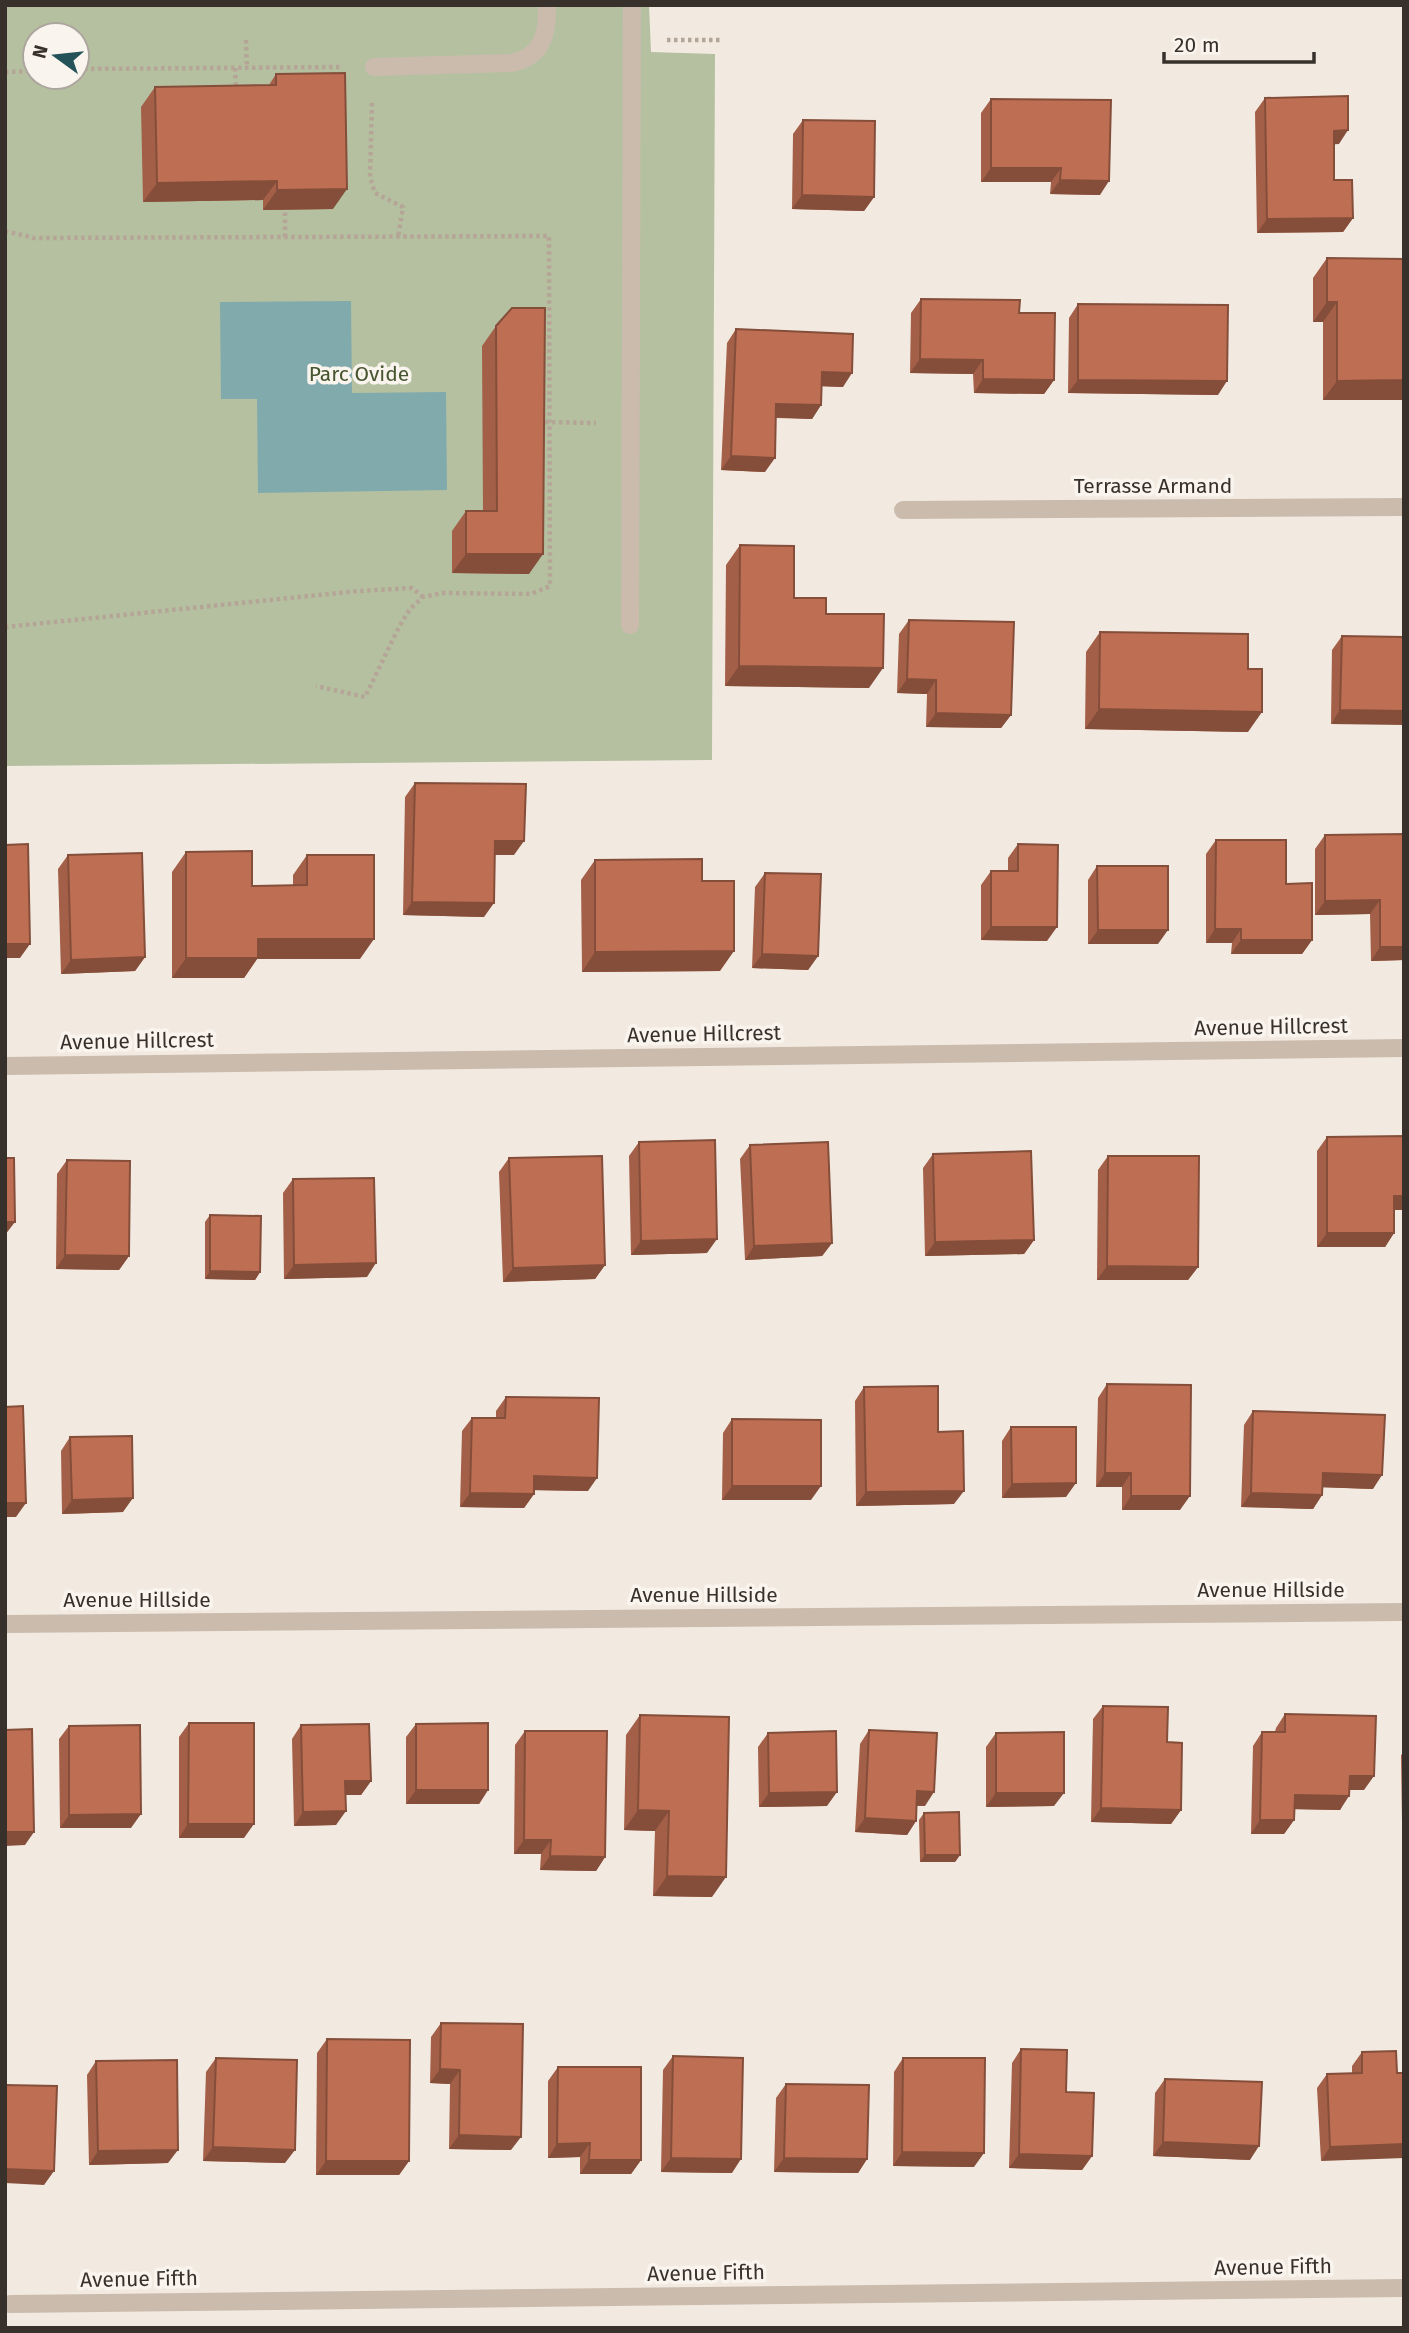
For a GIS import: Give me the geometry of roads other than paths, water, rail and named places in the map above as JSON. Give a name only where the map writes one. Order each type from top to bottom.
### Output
[{"type":"street","points":[[374,67],[524,61],[533,55],[544,38],[548,22],[547,5]]},
{"type":"street","points":[[630,625],[632,5]]},
{"type":"street","name":"Terrasse Armand","points":[[903,510],[1404,507]]},
{"type":"street","name":"Avenue Hillcrest","points":[[5,1066],[1404,1048]]},
{"type":"street","name":"Avenue Hillside","points":[[5,1624],[1404,1612]]},
{"type":"street","name":"Avenue Fifth","points":[[10,2304],[1404,2288]]},
{"type":"water","points":[[351,301],[352,393],[446,392],[447,490],[258,493],[257,399],[221,399],[220,302]]},
{"type":"park label","name":"Parc Ovide","points":[[359,374]]}]
